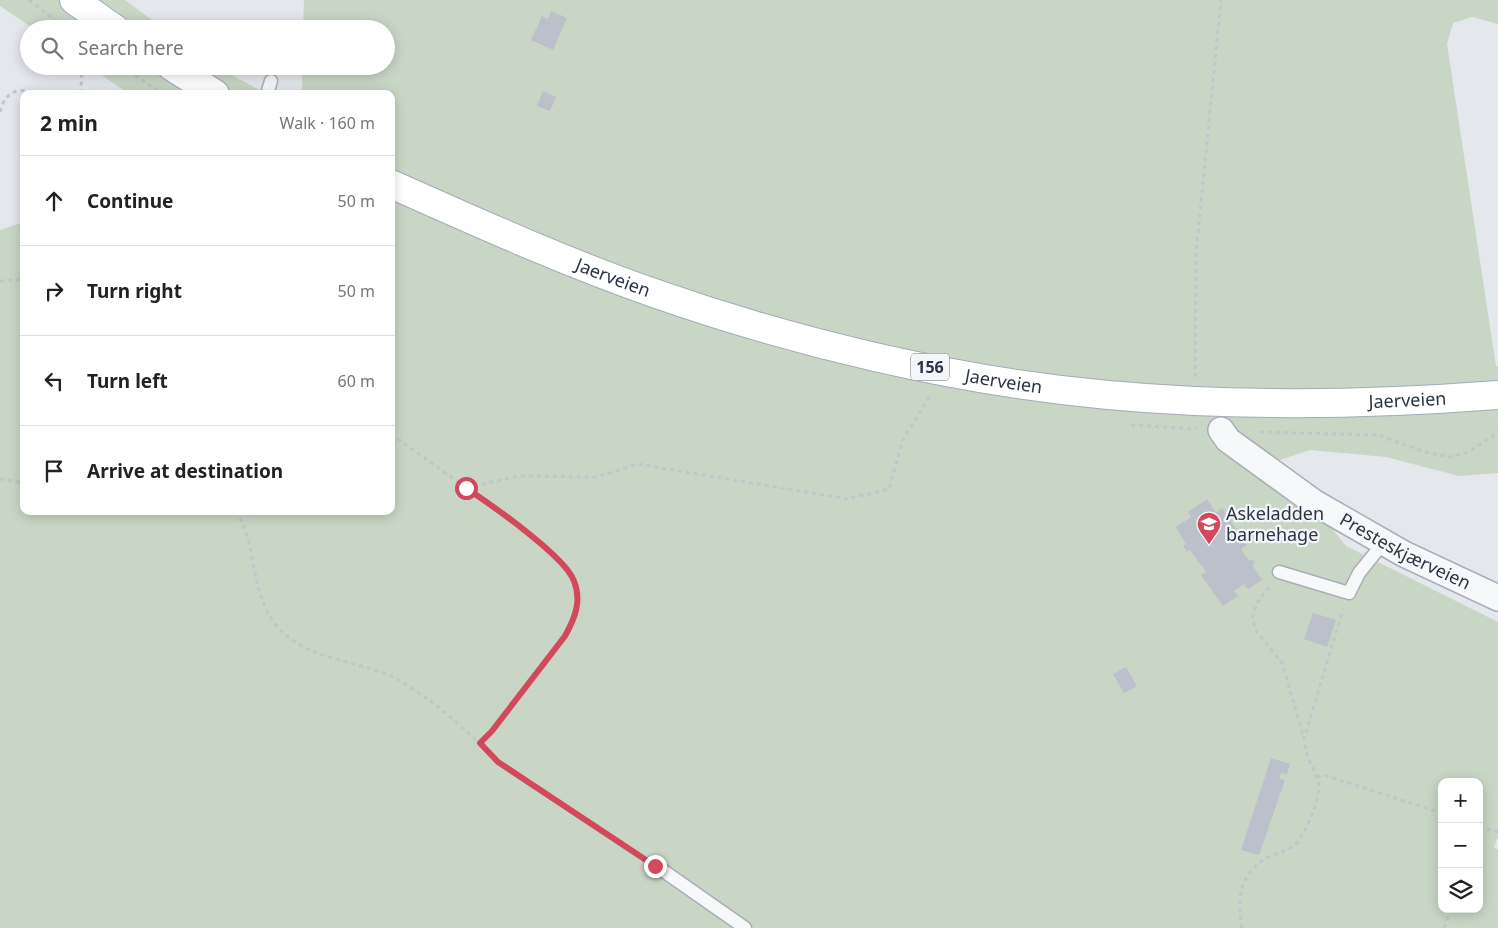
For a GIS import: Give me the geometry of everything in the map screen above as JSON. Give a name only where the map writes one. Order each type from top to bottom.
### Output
[{"type":"main road","points":[[74,0],[102,20]]},
{"type":"main road","points":[[185,75],[209,90]]},
{"type":"main road","name":"Jaerveien","points":[[395,186],[519,240],[650,292],[795,336],[889,359],[984,378],[1109,395],[1278,404],[1381,403],[1498,396]]},
{"type":"street","name":"Presteskjærveien","points":[[1221,430],[1228,440],[1315,503],[1384,542],[1498,598]]},
{"type":"lane","points":[[269,90],[272,81]]},
{"type":"lane","points":[[1279,572],[1349,593],[1359,573],[1384,542]]},
{"type":"lane","points":[[655,866],[745,928]]},
{"type":"path","points":[[29,0],[55,20]]},
{"type":"path","points":[[1195,400],[1196,253],[1221,0]]},
{"type":"path","points":[[80,90],[81,75]]},
{"type":"path","points":[[135,75],[156,90]]},
{"type":"path","points":[[0,112],[7,95],[20,90]]},
{"type":"path","points":[[0,281],[20,279]]},
{"type":"path","points":[[466,488],[517,476],[597,477],[638,464],[847,498],[889,489],[903,440],[930,395]]},
{"type":"path","points":[[1221,430],[1372,434],[1392,438],[1425,452],[1449,457],[1469,452],[1498,432]]},
{"type":"path","points":[[395,437],[542,546],[564,565],[574,578],[578,602],[572,622],[565,636],[492,731],[480,743]]},
{"type":"path","points":[[0,479],[20,482]]},
{"type":"path","points":[[238,515],[247,537],[260,597],[274,623],[282,632],[312,653],[398,680],[428,700],[480,743],[498,762],[655,866]]},
{"type":"path","points":[[1242,928],[1240,894],[1248,872],[1267,858],[1292,847],[1301,837],[1310,818],[1319,788],[1317,777],[1307,756],[1304,739],[1282,663],[1257,632],[1252,618],[1257,603],[1279,572]]},
{"type":"path","points":[[1304,739],[1349,593]]},
{"type":"path","points":[[1317,777],[1324,775],[1438,812]]},
{"type":"path","points":[[1483,828],[1498,832]]},
{"type":"path","points":[[1444,928],[1450,913]]},
{"type":"green space","points":[[0,0],[125,0],[152,20],[21,20],[0,6]]},
{"type":"green space","points":[[304,0],[1498,0],[1498,24],[1472,17],[1453,23],[1447,44],[1496,366],[1498,366],[1498,473],[1459,476],[1386,457],[1310,450],[1277,461],[1346,546],[1498,622],[1498,837],[1494,847],[1498,849],[1498,928],[0,928],[0,230],[20,223],[20,515],[395,515],[395,90],[302,90],[302,75],[395,75],[395,20],[303,20]]},
{"type":"green space","points":[[102,75],[232,75],[260,90],[123,90]]},
{"type":"building","points":[[551,11],[567,18],[553,50],[531,40],[542,16],[548,19]]},
{"type":"building","points":[[543,91],[556,97],[550,111],[537,106]]},
{"type":"building","points":[[1207,499],[1216,513],[1222,508],[1247,545],[1241,549],[1249,561],[1252,559],[1255,563],[1252,565],[1262,580],[1248,589],[1244,584],[1234,591],[1238,596],[1223,606],[1201,575],[1206,572],[1190,550],[1187,552],[1183,546],[1186,544],[1176,527],[1191,517],[1188,512]]},
{"type":"building","points":[[1313,613],[1336,620],[1327,647],[1304,639]]},
{"type":"building","points":[[1126,667],[1137,686],[1124,693],[1113,674]]},
{"type":"building","points":[[1271,758],[1290,764],[1287,774],[1281,773],[1279,779],[1285,780],[1259,855],[1241,850]]},
{"type":"place","name":"Askeladden barnehage","points":[[1209,545]]},
{"type":"route","points":[[466,488],[564,565],[574,578],[578,602],[576,612],[565,636],[492,731],[480,743],[498,762],[655,866]]}]
